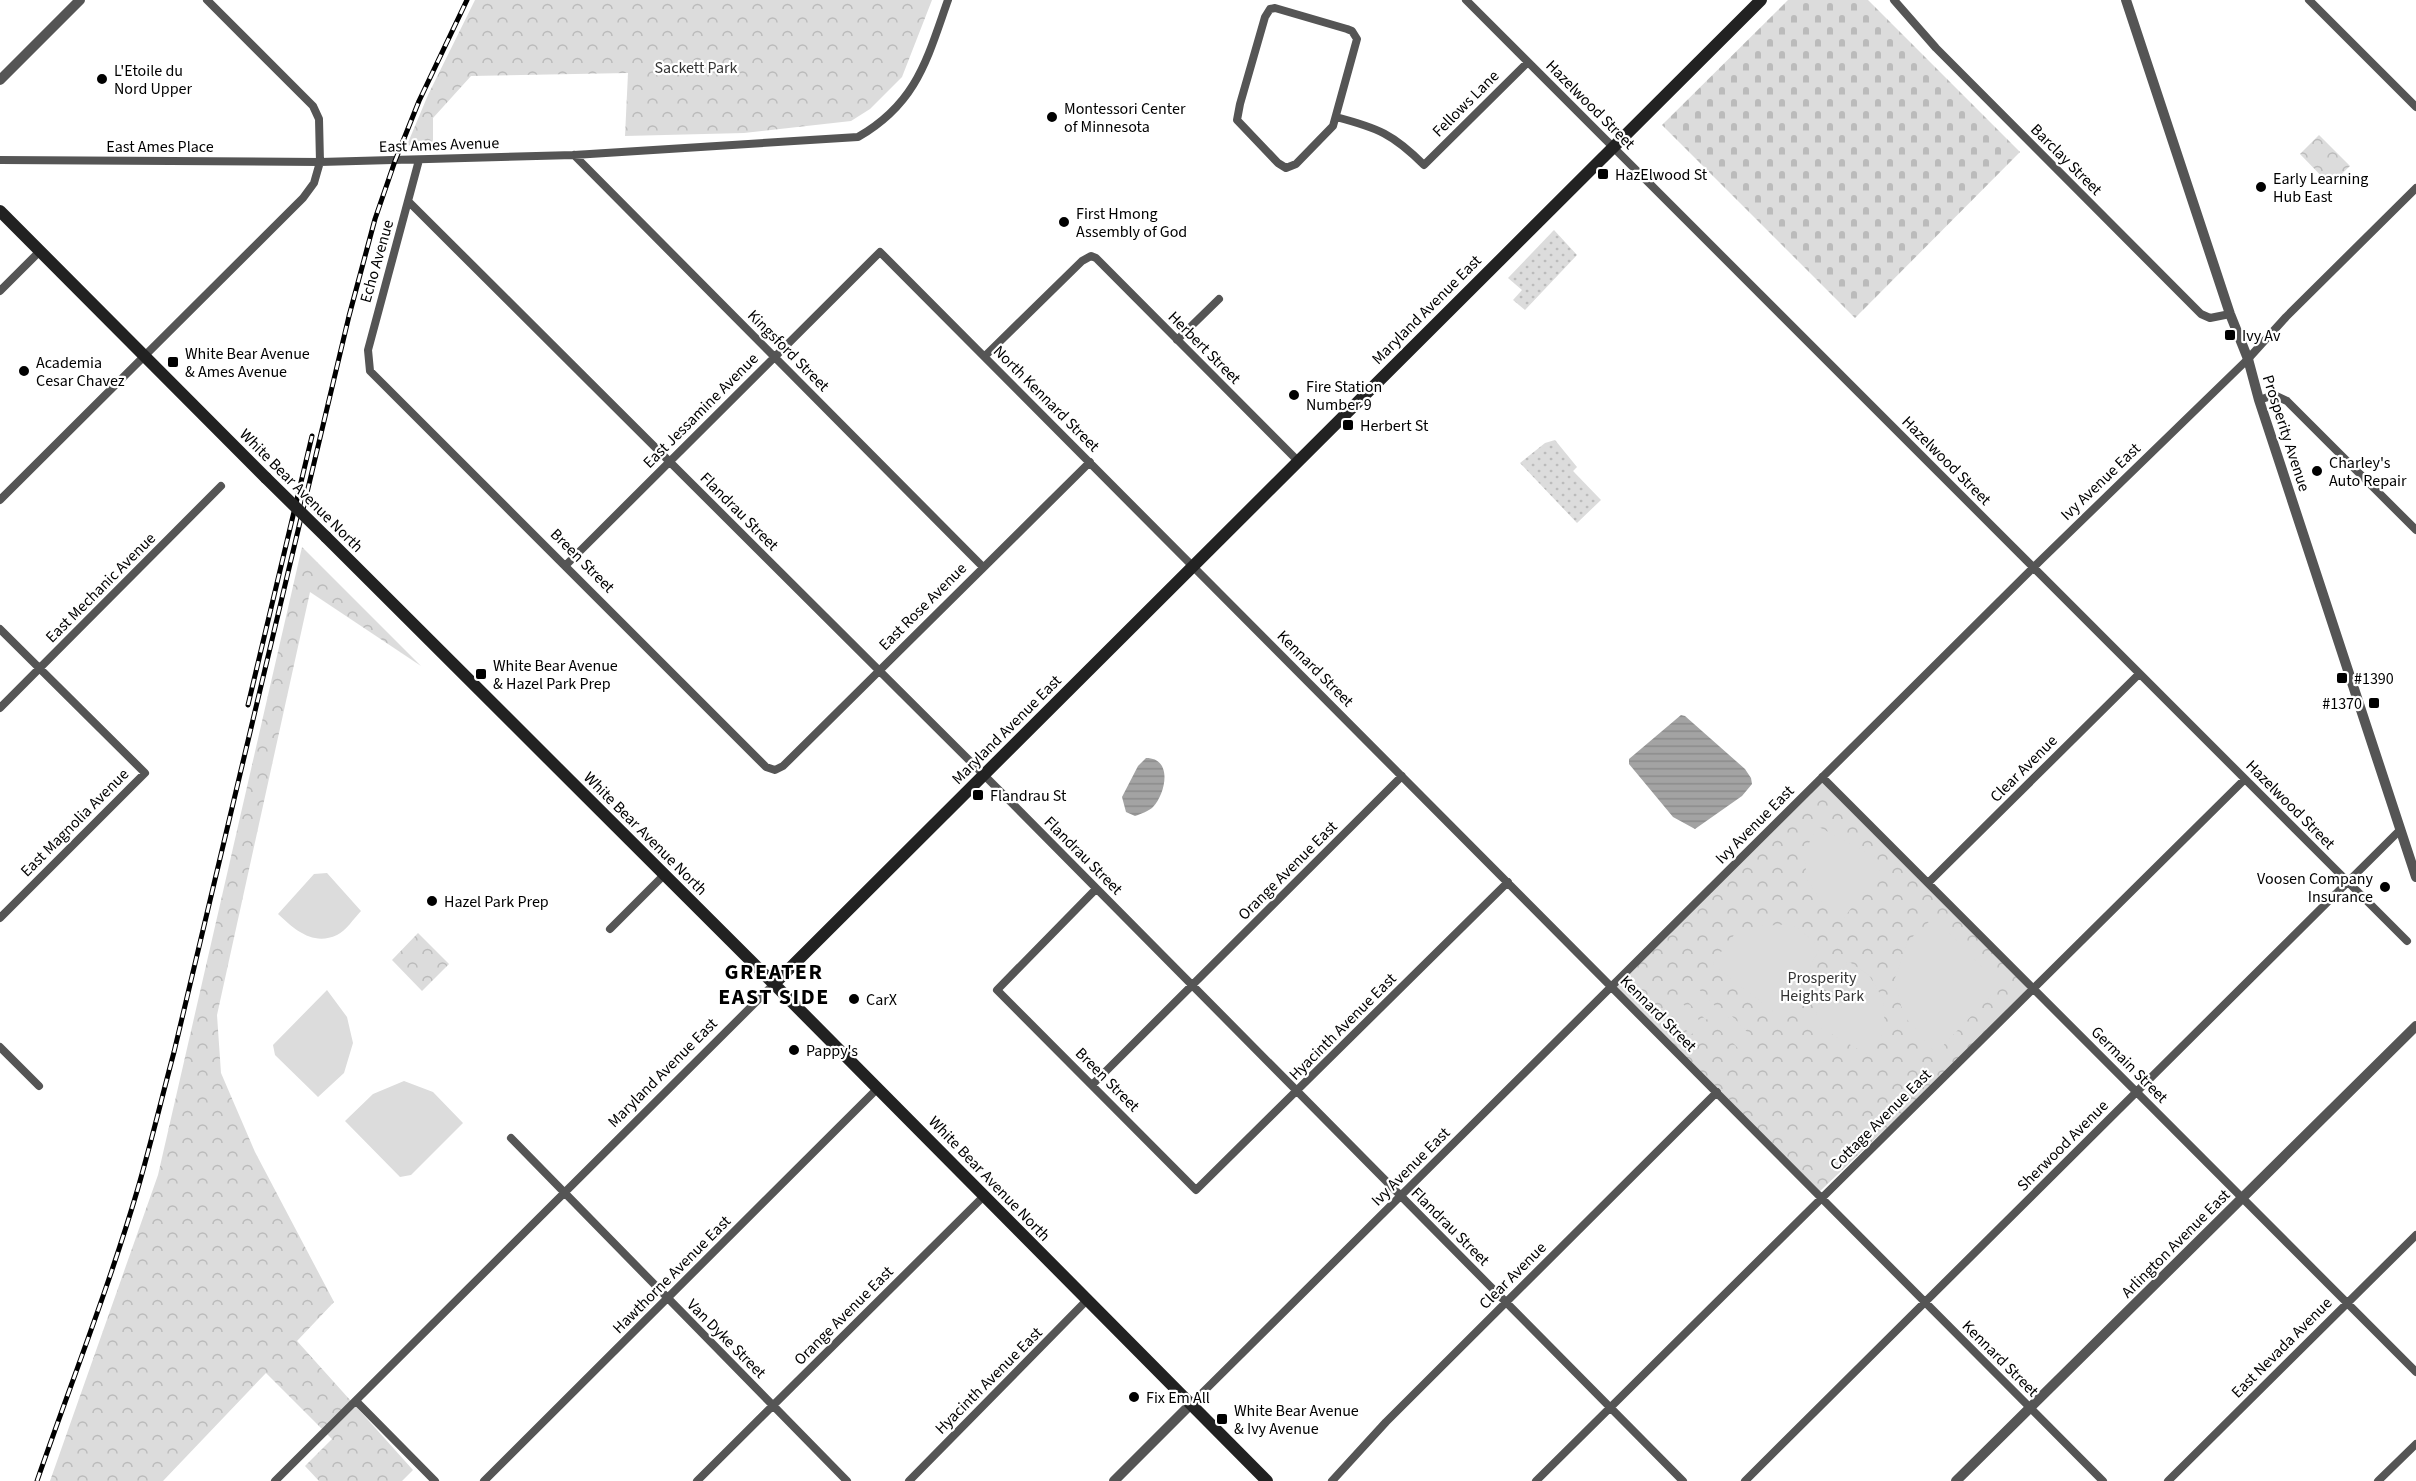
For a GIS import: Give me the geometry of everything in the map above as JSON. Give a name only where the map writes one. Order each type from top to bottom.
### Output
[{"type":"main road","name":"Maryland Avenue East","points":[[774,984],[1761,0]]},
{"type":"main road","name":"White Bear Avenue North","points":[[0,211],[665,874],[1267,1481]]},
{"type":"street","points":[[0,80],[80,0]]},
{"type":"street","points":[[0,500],[303,198],[314,183],[320,162],[319,119],[313,106],[207,0]]},
{"type":"street","name":"East Ames Avenue","points":[[320,162],[574,155],[858,137],[879,125],[904,99],[919,78],[948,0]]},
{"type":"street","name":"Hazelwood Street","points":[[1466,0],[2407,941]]},
{"type":"street","name":"Barclay Street","points":[[1894,0],[1936,48],[2201,314],[2210,318],[2230,314]]},
{"type":"street","name":"Prosperity Avenue","points":[[2126,0],[2230,314],[2248,359],[2259,400],[2416,877]]},
{"type":"street","points":[[2309,0],[2416,107]]},
{"type":"street","points":[[1270,9],[1281,9],[1347,29],[1355,34],[1356,44],[1336,117],[1328,133],[1296,164],[1286,168],[1240,126],[1237,114],[1265,17],[1270,9]]},
{"type":"street","name":"Fellows Lane","points":[[1336,117],[1388,133],[1424,165],[1528,62]]},
{"type":"street","name":"Kingsford Street","points":[[574,155],[983,567]]},
{"type":"street","name":"East Ames Place","points":[[0,160],[320,162]]},
{"type":"street","name":"Echo Avenue","points":[[370,370],[368,350],[419,160]]},
{"type":"street","name":"Ivy Avenue East","points":[[1114,1481],[2033,567],[2248,359],[2286,317],[2416,188]]},
{"type":"street","name":"Flandrau Street","points":[[409,202],[984,775],[1683,1481]]},
{"type":"street","points":[[0,291],[40,251]]},
{"type":"street","name":"East Jessamine Avenue","points":[[566,565],[880,252]]},
{"type":"street","name":"North Kennard Street","points":[[880,252],[1193,565]]},
{"type":"street","name":"Herbert Street","points":[[985,356],[1082,261],[1091,256],[1102,262],[1298,461]]},
{"type":"street","points":[[1177,340],[1219,299]]},
{"type":"street","name":"Breen Street","points":[[370,370],[766,767],[775,770]]},
{"type":"street","points":[[2259,400],[2274,395],[2287,401],[2416,530]]},
{"type":"street","name":"East Rose Avenue","points":[[775,770],[783,766],[1090,462]]},
{"type":"street","name":"East Mechanic Avenue","points":[[0,708],[221,486]]},
{"type":"street","name":"Kennard Street","points":[[1193,565],[2103,1481]]},
{"type":"street","points":[[0,629],[40,668]]},
{"type":"street","name":"East Magnolia Avenue","points":[[0,918],[145,773],[40,668]]},
{"type":"street","name":"Clear Avenue","points":[[1928,883],[2139,674]]},
{"type":"street","name":"Orange Avenue East","points":[[1092,1085],[1402,776]]},
{"type":"street","name":"Germain Street","points":[[1822,777],[2416,1372]]},
{"type":"street","name":"Cottage Avenue East","points":[[1536,1481],[2245,779]]},
{"type":"street","name":"Sherwood Avenue","points":[[1745,1481],[2400,830]]},
{"type":"street","points":[[610,929],[665,874]]},
{"type":"street","name":"Hyacinth Avenue East","points":[[1196,1190],[1508,882]]},
{"type":"street","name":"Breen Street","points":[[1096,889],[997,990],[1196,1190]]},
{"type":"street","name":"Maryland Avenue East","points":[[275,1481],[774,984]]},
{"type":"street","name":"Arlington Avenue East","points":[[1956,1481],[2416,1026]]},
{"type":"street","points":[[0,1047],[39,1086]]},
{"type":"street","name":"Hawthorne Avenue East","points":[[484,1481],[878,1088]]},
{"type":"street","name":"Clear Avenue","points":[[1332,1481],[1386,1422],[1717,1092]]},
{"type":"street","name":"Van Dyke Street","points":[[511,1138],[847,1481]]},
{"type":"street","name":"Orange Avenue East","points":[[697,1481],[985,1195]]},
{"type":"street","name":"East Nevada Avenue","points":[[2168,1481],[2416,1235]]},
{"type":"street","name":"Hyacinth Avenue East","points":[[909,1481],[1088,1299]]},
{"type":"street","points":[[357,1401],[435,1481]]},
{"type":"street","points":[[2378,1481],[2416,1444]]},
{"type":"green space","name":"Sackett Park","points":[[475,0],[932,0],[902,77],[870,109],[851,121],[744,133],[625,136],[628,73],[471,76],[433,118],[433,145],[423,148],[407,145],[428,95]]},
{"type":"green space","points":[[1788,0],[1868,0],[2020,152],[1855,318],[1662,125]]},
{"type":"green space","points":[[2319,135],[2350,166],[2330,185],[2300,154]]},
{"type":"green space","points":[[1554,230],[1577,255],[1525,310],[1513,300],[1522,290],[1508,278]]},
{"type":"green space","points":[[1555,440],[1577,467],[1573,471],[1601,500],[1577,523],[1520,463],[1545,443]]},
{"type":"green space","points":[[302,547],[421,666],[310,592],[217,1015],[221,1073],[255,1152],[334,1302],[297,1341],[413,1470],[402,1481],[319,1481],[305,1466],[332,1439],[266,1373],[163,1481],[50,1481],[158,1175]]},
{"type":"green space","name":"Prosperity Heights Park","points":[[1822,777],[2033,989],[1817,1194],[1612,987]]},
{"type":"green space","points":[[1817,826],[1877,858],[1881,869],[1843,919],[1822,903],[1807,879],[1804,854]]},
{"type":"green space","points":[[327,873],[361,911],[340,933],[320,939],[298,931],[278,914],[314,874]]},
{"type":"green space","points":[[1933,918],[1998,982],[1997,989],[1936,1053],[1904,1016],[1894,981],[1907,942]]},
{"type":"green space","points":[[1792,924],[1821,947],[1786,1009],[1774,1012],[1712,964],[1734,935],[1762,926]]},
{"type":"green space","points":[[418,933],[449,964],[422,991],[392,960]]},
{"type":"green space","points":[[1848,961],[1869,975],[1883,999],[1885,1028],[1872,1057],[1819,1027],[1815,1016]]},
{"type":"green space","points":[[1693,983],[1717,1008],[1706,1020],[1681,995]]},
{"type":"green space","points":[[327,990],[347,1017],[353,1043],[344,1073],[318,1097],[275,1055],[273,1045]]},
{"type":"green space","points":[[1677,998],[1702,1023],[1691,1035],[1666,1010]]},
{"type":"green space","points":[[1731,1015],[1754,1039],[1742,1052],[1718,1028]]},
{"type":"green space","points":[[404,1081],[433,1092],[463,1123],[411,1175],[400,1177],[345,1121],[373,1094]]},
{"type":"shaded area","points":[[1681,715],[1685,716],[1745,769],[1752,784],[1742,796],[1695,829],[1673,817],[1629,764],[1629,759]]},
{"type":"shaded area","points":[[1146,758],[1155,760],[1164,770],[1164,785],[1153,807],[1135,816],[1126,812],[1122,797],[1138,766]]},
{"type":"railway","points":[[37,1481],[115,1262],[138,1188],[174,1052],[349,316],[375,219],[419,101],[467,0]]},
{"type":"railway","points":[[248,705],[312,436]]},
{"type":"place","name":"L'Etoile du Nord Upper","points":[[102,79]]},
{"type":"place","name":"Montessori Center of Minnesota","points":[[1052,117]]},
{"type":"place","name":"HazElwood St","points":[[1603,174]]},
{"type":"place","name":"Early Learning Hub East","points":[[2261,187]]},
{"type":"place","name":"First Hmong Assembly of God","points":[[1064,222]]},
{"type":"place","name":"Ivy Av","points":[[2230,335]]},
{"type":"place","name":"White Bear Avenue & Ames Avenue","points":[[173,362]]},
{"type":"place","name":"Academia Cesar Chavez","points":[[24,371]]},
{"type":"place","name":"Fire Station Number 9","points":[[1294,395]]},
{"type":"place","name":"Herbert St","points":[[1348,425]]},
{"type":"place","name":"Charley's Auto Repair","points":[[2317,471]]},
{"type":"place","name":"White Bear Avenue & Hazel Park Prep","points":[[481,674]]},
{"type":"place","name":"#1390","points":[[2342,678]]},
{"type":"place","name":"#1370","points":[[2374,703]]},
{"type":"place","name":"Flandrau St","points":[[978,795]]},
{"type":"place","name":"Voosen Company Insurance","points":[[2385,887]]},
{"type":"place","name":"Hazel Park Prep","points":[[432,901]]},
{"type":"place","name":"CarX","points":[[854,999]]},
{"type":"place","name":"Pappy's","points":[[794,1050]]},
{"type":"place","name":"Fix Em All","points":[[1134,1397]]},
{"type":"place","name":"White Bear Avenue & Ivy Avenue","points":[[1222,1419]]},
{"type":"district","name":"GREATER EAST SIDE","points":[[774,984]]}]
